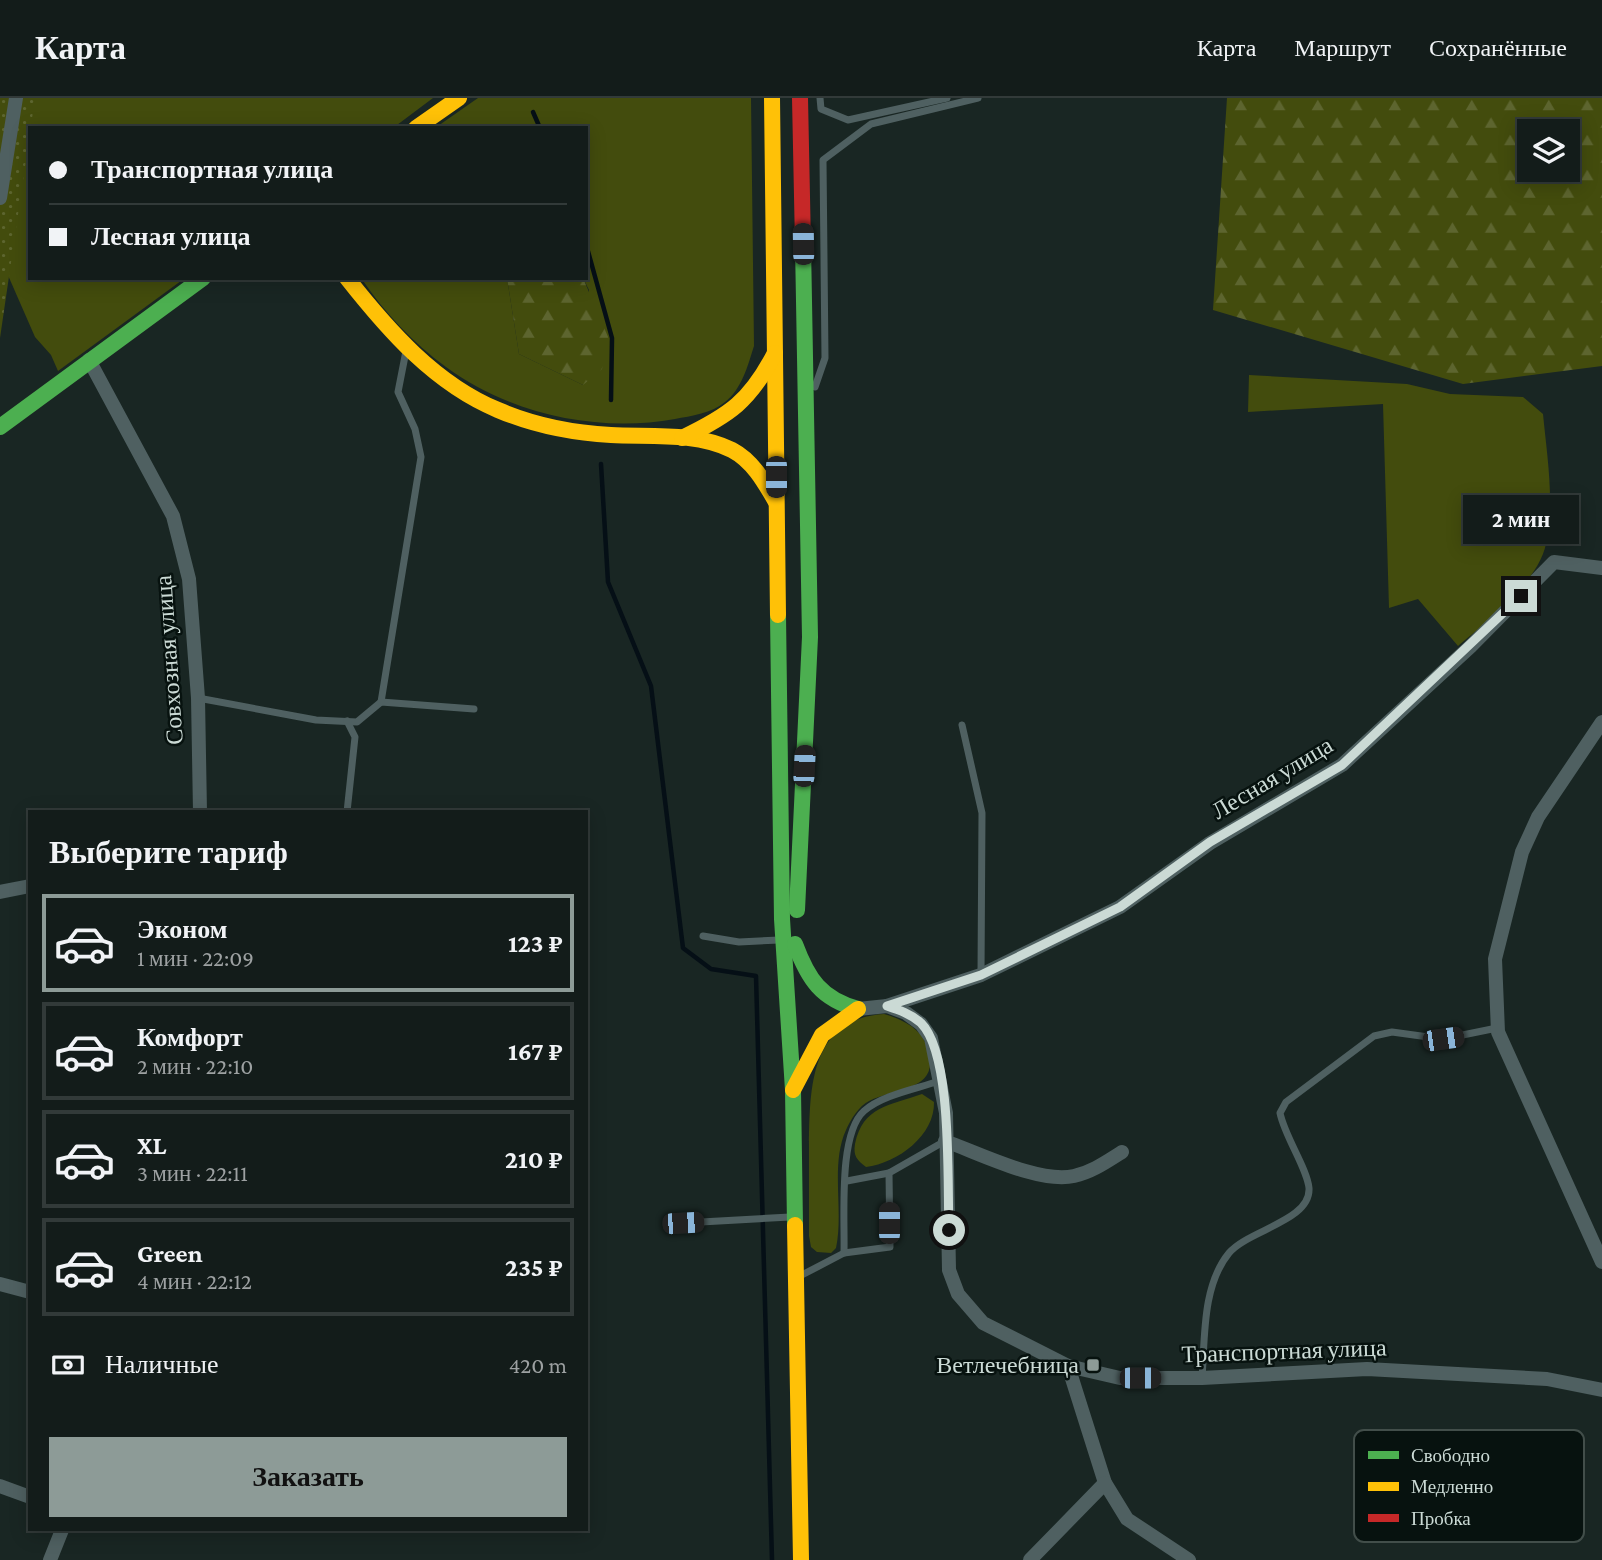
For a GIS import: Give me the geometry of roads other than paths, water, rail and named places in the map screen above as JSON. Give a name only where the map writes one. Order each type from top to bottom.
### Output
[{"type":"main road","points":[[419,126],[459,98]]},
{"type":"main road","points":[[772,98],[776,502],[793,1090],[801,1560]]},
{"type":"main road","points":[[800,98],[808,407],[810,637],[789,942],[806,975],[817,989],[838,1005],[858,1009]]},
{"type":"main road","points":[[0,427],[199,280]]},
{"type":"main road","points":[[349,280],[373,312],[407,346],[465,395],[523,419],[595,434],[681,438],[732,449],[758,472],[776,502]]},
{"type":"main road","points":[[681,438],[737,411],[758,387],[776,352]]},
{"type":"main road","points":[[793,1090],[822,1035],[858,1009]]},
{"type":"street","points":[[0,198],[16,98]]},
{"type":"street","name":"Совхозная улица","points":[[89,360],[173,516],[189,579],[198,698],[200,810]]},
{"type":"street","name":"Лесная улица","points":[[887,1006],[981,975],[1120,907],[1210,842],[1342,765],[1471,646],[1554,562],[1602,568]]},
{"type":"street","points":[[1602,722],[1538,817],[1522,852],[1495,959],[1498,1027],[1525,1096],[1602,1262]]},
{"type":"street","points":[[0,892],[28,886]]},
{"type":"street","points":[[858,1009],[887,1006]]},
{"type":"street","name":"Транспортная улица","points":[[887,1006],[906,1013],[921,1024],[931,1038],[942,1081],[946,1113],[949,1269],[958,1294],[983,1324],[1068,1366],[1120,1378],[1202,1378],[1367,1369],[1548,1378],[1602,1390]]},
{"type":"street","points":[[945,1141],[1050,1178],[1072,1177],[1094,1170],[1122,1152]]},
{"type":"street","points":[[0,1284],[28,1291]]},
{"type":"street","points":[[1068,1366],[1105,1483],[1127,1519],[1189,1560]]},
{"type":"street","points":[[1030,1560],[1105,1483]]},
{"type":"street","points":[[0,1486],[28,1496]]},
{"type":"street","points":[[50,1560],[62,1531]]},
{"type":"lane","points":[[820,98],[821,109],[848,120],[947,98]]},
{"type":"lane","points":[[808,407],[825,358],[822,160],[871,124],[978,98]]},
{"type":"lane","points":[[198,698],[316,720],[357,722],[381,702],[421,457],[415,429],[398,392],[407,346]]},
{"type":"lane","points":[[381,702],[474,709]]},
{"type":"lane","points":[[347,721],[355,737],[347,810]]},
{"type":"lane","points":[[962,725],[982,813],[981,975]]},
{"type":"lane","points":[[703,936],[739,942],[789,942]]},
{"type":"lane","points":[[1202,1378],[1209,1302],[1218,1273],[1229,1253],[1247,1238],[1299,1212],[1307,1201],[1309,1187],[1284,1133],[1280,1113],[1286,1102],[1374,1036],[1392,1032],[1443,1039],[1498,1027]]},
{"type":"lane","points":[[844,1252],[847,1145],[854,1126],[864,1111],[879,1102],[942,1081]]},
{"type":"lane","points":[[847,1181],[889,1173],[945,1141]]},
{"type":"lane","points":[[796,1278],[844,1252],[890,1247],[889,1173]]},
{"type":"lane","points":[[683,1223],[795,1216]]},
{"type":"waterway","points":[[533,112],[539,126]]},
{"type":"waterway","points":[[588,251],[612,338],[611,400]]},
{"type":"waterway","points":[[601,464],[608,582],[651,686],[683,948],[711,969],[756,976],[772,1560]]},
{"type":"place","name":"Ветлечебница","points":[[1093,1365]]}]
